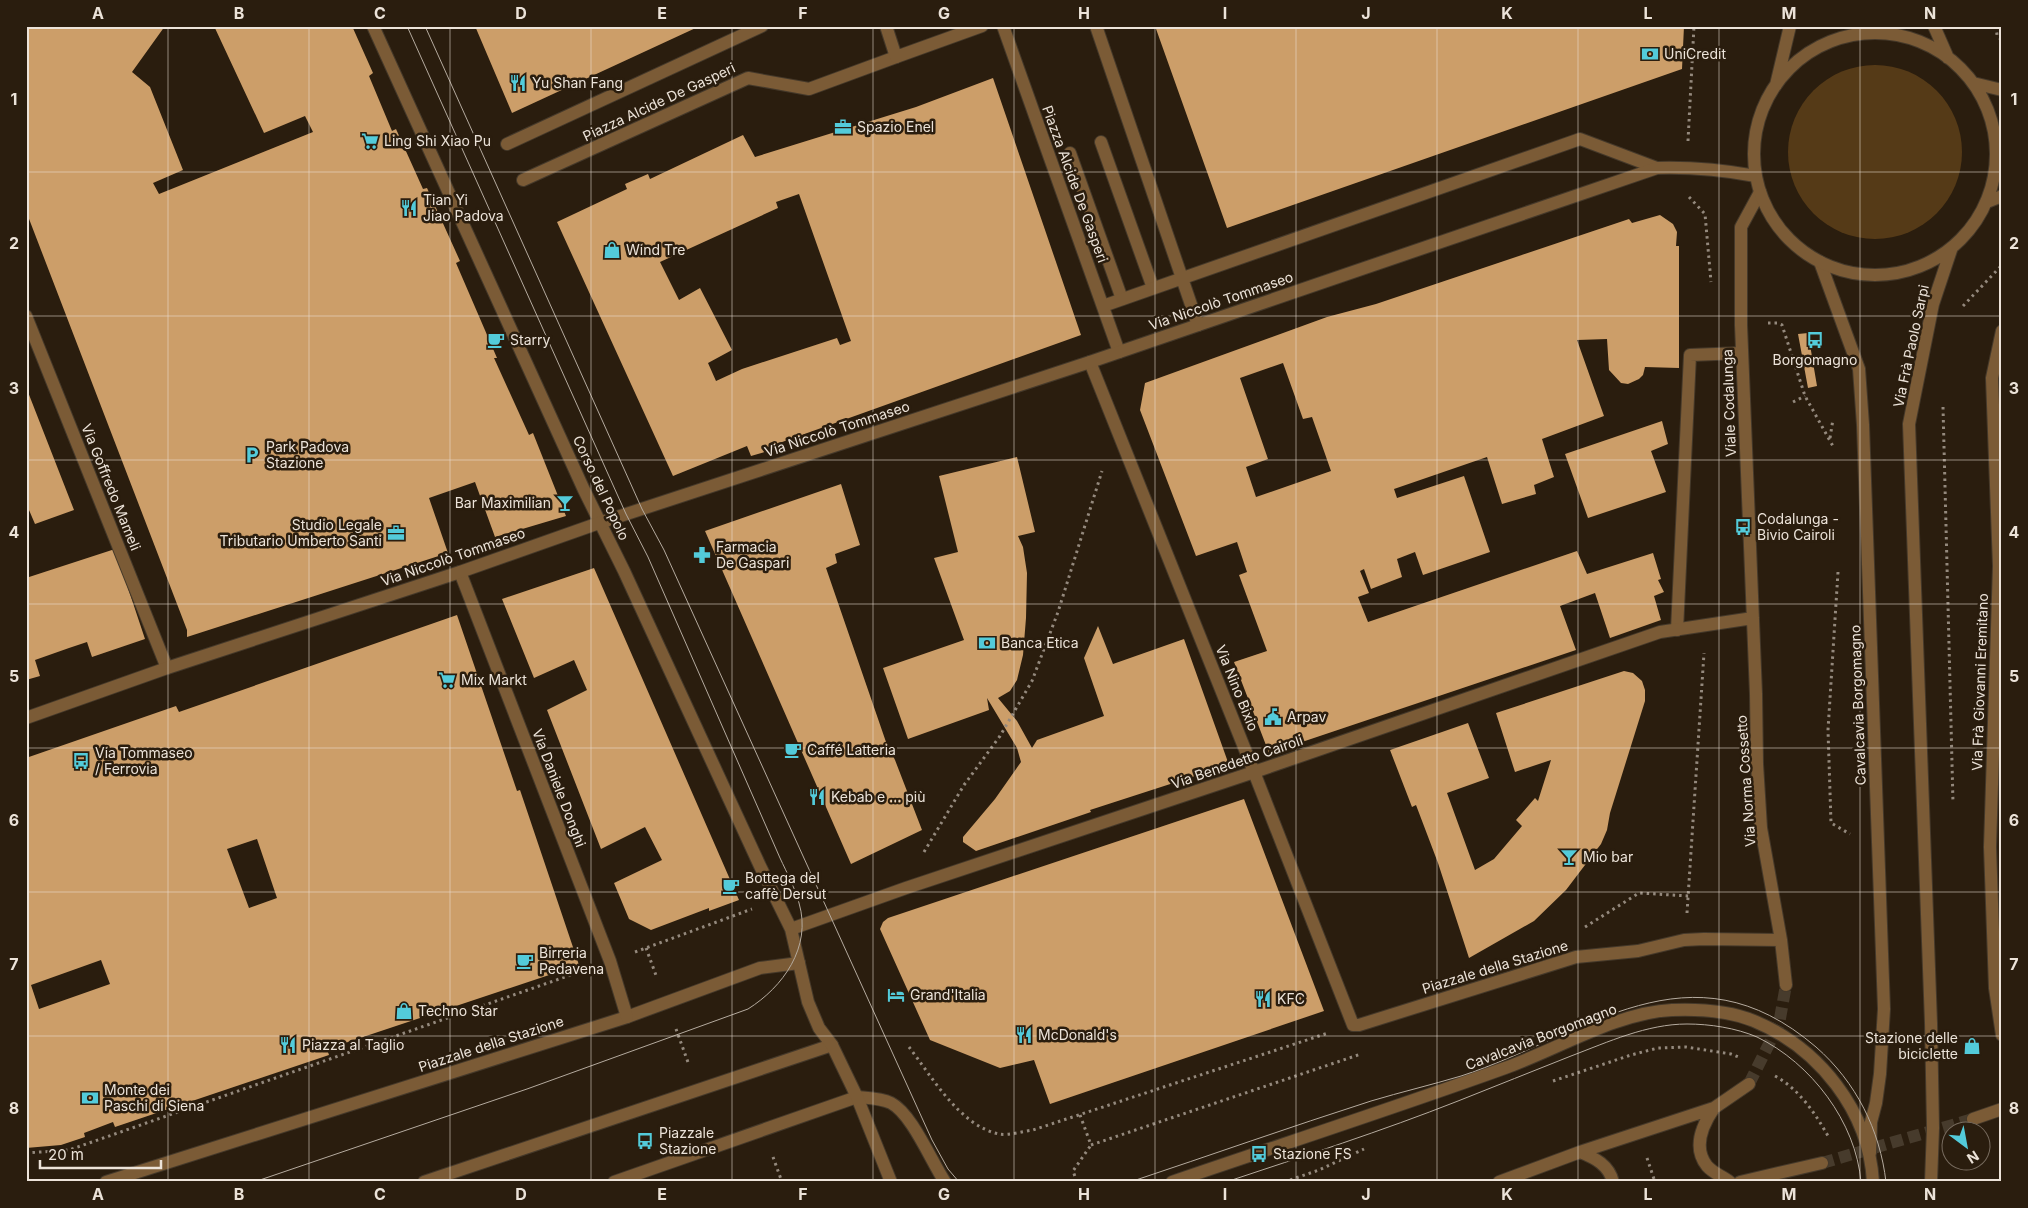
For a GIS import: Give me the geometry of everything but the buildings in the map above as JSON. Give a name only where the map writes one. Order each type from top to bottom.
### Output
[{"type":"street","name":"Corso del Popolo","points":[[373,26],[599,523],[624,571],[790,928],[799,963]]},
{"type":"street","name":"Piazza Alcide De Gasperi","points":[[507,144],[762,26]]},
{"type":"street","points":[[886,26],[896,57]]},
{"type":"street","name":"Piazza Alcide De Gasperi","points":[[523,180],[748,78],[809,89],[982,26]]},
{"type":"street","name":"Piazza Alcide De Gasperi","points":[[1003,26],[1119,352]]},
{"type":"street","points":[[1096,26],[1198,324]]},
{"type":"street","points":[[1776,85],[1794,65],[1817,48],[1842,38],[1870,33],[1898,36],[1924,44],[1948,58],[1962,69],[1973,83],[1985,104],[1994,136],[1996,153],[1994,178],[1987,202],[1972,226],[1952,247],[1933,260],[1911,270],[1887,275],[1863,275],[1820,262],[1800,249],[1783,233],[1769,213],[1760,192],[1756,176],[1755,138],[1759,119],[1776,85],[1790,26]]},
{"type":"street","points":[[1934,26],[1948,58]]},
{"type":"street","points":[[1973,83],[2002,90]]},
{"type":"street","name":"Via Niccolò Tommaseo","points":[[1103,306],[1580,139],[1657,168]]},
{"type":"street","points":[[1101,142],[1153,288]]},
{"type":"street","points":[[1070,153],[1122,299]]},
{"type":"street","name":"Via Niccolò Tommaseo","points":[[26,718],[167,668],[460,572],[599,523],[1090,362],[1657,168],[1685,167],[1756,176]]},
{"type":"street","name":"Viale Codalunga","points":[[1753,618],[1742,353],[1741,227],[1760,192]]},
{"type":"street","points":[[1987,202],[2002,196]]},
{"type":"street","name":"Via Frà Paolo Sarpi","points":[[1931,1182],[1933,1128],[1931,1023],[1909,424],[1933,304],[1952,247]]},
{"type":"street","name":"Cavalcavia Borgomagno","points":[[1820,262],[1859,369],[1863,425],[1884,1009],[1880,1074],[1871,1122],[1870,1153]]},
{"type":"street","name":"Via Goffredo Mameli","points":[[26,316],[167,668]]},
{"type":"street","name":"Via Frà Giovanni Eremitano","points":[[2002,331],[1992,378],[1999,566],[1990,848],[1995,988],[2002,1035]]},
{"type":"street","points":[[1677,630],[1690,356],[1742,353]]},
{"type":"street","name":"Via Nino Bixio","points":[[1090,362],[1353,1025]]},
{"type":"street","name":"Via Daniele Donghi","points":[[460,572],[610,961],[627,1017]]},
{"type":"street","name":"Via Benedetto Cairoli","points":[[790,928],[1254,772],[1660,632],[1753,618]]},
{"type":"street","name":"Via Norma Cossetto","points":[[1753,618],[1757,764],[1761,828],[1781,940]]},
{"type":"street","name":"Piazzale della Stazione","points":[[1353,1025],[1359,1025],[1576,957],[1638,951],[1684,940],[1704,938],[1781,940]]},
{"type":"street","points":[[1781,940],[1786,985]]},
{"type":"street","points":[[799,963],[808,1002],[819,1028],[832,1045],[857,1097],[891,1182]]},
{"type":"street","name":"Piazzale della Stazione","points":[[107,1182],[627,1017],[760,968],[799,963]]},
{"type":"street","name":"Cavalcavia Borgomagno","points":[[1172,1182],[1506,1068],[1615,1023],[1642,1015],[1670,1010],[1697,1010],[1752,1020],[1793,1043],[1816,1062],[1848,1100],[1866,1138],[1874,1182]]},
{"type":"street","points":[[424,1182],[832,1045]]},
{"type":"street","points":[[1499,1182],[1580,1152],[1714,1108],[1749,1084]]},
{"type":"street","points":[[614,1182],[857,1097],[883,1100],[893,1104],[912,1125],[946,1182]]},
{"type":"street","points":[[1714,1108],[1704,1122],[1701,1131],[1701,1154],[1706,1165],[1730,1182]]},
{"type":"street","points":[[1973,1119],[2002,1109]]},
{"type":"street","points":[[1580,1152],[1598,1160],[1606,1167],[1613,1182]]},
{"type":"street","points":[[1740,1182],[1822,1163]]},
{"type":"path","points":[[1689,130],[1694,26]]},
{"type":"path","points":[[1996,26],[1997,35],[2002,41]]},
{"type":"path","points":[[1688,196],[1705,214],[1711,284]]},
{"type":"path","points":[[1961,311],[1964,304],[2002,265]]},
{"type":"path","points":[[1767,324],[1777,322],[1782,325],[1805,396],[1837,453]]},
{"type":"path","points":[[1792,402],[1805,396]]},
{"type":"path","points":[[1944,436],[1954,812]]},
{"type":"path","points":[[906,888],[964,785],[1000,736],[1032,681],[1058,612],[1105,464]]},
{"type":"path","points":[[1839,566],[1828,730],[1831,823],[1853,836]]},
{"type":"path","points":[[1588,925],[1639,893],[1689,896],[1704,651]]},
{"type":"path","points":[[26,1152],[69,1150],[742,914]]},
{"type":"path","points":[[909,1047],[946,1096],[970,1122],[999,1134],[1033,1130],[1353,1025]]},
{"type":"path","points":[[1546,1083],[1631,1054],[1658,1048],[1686,1047],[1732,1054]]},
{"type":"path","points":[[1077,1182],[1073,1171],[1091,1145],[1080,1115]]},
{"type":"path","points":[[1284,1182],[1319,1170],[1368,1147]]},
{"type":"shaded area","points":[[1866,65],[1884,65],[1900,68],[1924,79],[1943,96],[1959,127],[1962,152],[1961,169],[1956,185],[1943,208],[1931,220],[1900,236],[1884,239],[1866,239],[1850,236],[1826,225],[1807,208],[1791,177],[1788,161],[1788,143],[1791,127],[1802,103],[1819,84],[1850,68]]},
{"type":"tunnel","points":[[1749,1084],[1779,1024],[1786,985]]},
{"type":"tunnel","points":[[1822,1163],[1973,1119]]},
{"type":"tram line","points":[[254,1182],[527,1089],[748,1009],[761,1000],[783,977],[798,950],[801,935],[802,919],[793,886],[648,557],[626,514],[407,26]]},
{"type":"tram line","points":[[425,26],[642,509],[664,550],[932,1140],[948,1169],[959,1182]]},
{"type":"tram line","points":[[1130,1182],[1371,1101],[1461,1076],[1507,1059],[1595,1020],[1638,1006],[1682,998],[1725,1000],[1770,1016],[1816,1047],[1843,1076],[1864,1108],[1878,1144],[1886,1182]]},
{"type":"tram line","points":[[1226,1182],[1401,1123],[1642,1030],[1687,1024],[1723,1027],[1749,1034],[1777,1048],[1795,1062],[1812,1078],[1840,1117],[1850,1138],[1861,1182]]},
{"type":"place","name":"UniCredit","points":[[1650,54]]},
{"type":"place","name":"Yu Shan Fang","points":[[518,83]]},
{"type":"place","name":"Spazio Enel","points":[[843,127]]},
{"type":"place","name":"Ling Shi Xiao Pu","points":[[370,141]]},
{"type":"place","name":"Tian Yi Jiao Padova","points":[[409,208]]},
{"type":"place","name":"Wind Tre","points":[[612,250]]},
{"type":"place","name":"Starry","points":[[496,340]]},
{"type":"place","name":"Borgomagno","points":[[1815,340]]},
{"type":"place","name":"Park Padova Stazione","points":[[252,455]]},
{"type":"place","name":"Bar Maximilian","points":[[565,503]]},
{"type":"place","name":"Codalunga - Bivio Cairoli","points":[[1743,527]]},
{"type":"place","name":"Studio Legale Tributario Umberto Santi","points":[[396,533]]},
{"type":"place","name":"Farmacia De Gaspari","points":[[702,555]]},
{"type":"place","name":"Banca Etica","points":[[987,643]]},
{"type":"place","name":"Mix Markt","points":[[447,680]]},
{"type":"place","name":"Arpav","points":[[1273,717]]},
{"type":"place","name":"Caffé Latteria","points":[[793,750]]},
{"type":"place","name":"Via Tommaseo / Ferrovia","points":[[81,761]]},
{"type":"place","name":"Kebab e ... più","points":[[817,797]]},
{"type":"place","name":"Mio bar","points":[[1569,857]]},
{"type":"place","name":"Bottega del caffè Dersut","points":[[731,886]]},
{"type":"place","name":"Birreria Pedavena","points":[[525,961]]},
{"type":"place","name":"Grand'Italia","points":[[896,995]]},
{"type":"place","name":"KFC","points":[[1263,999]]},
{"type":"place","name":"Techno Star","points":[[404,1011]]},
{"type":"place","name":"McDonald's","points":[[1024,1035]]},
{"type":"place","name":"Piazza al Taglio","points":[[288,1045]]},
{"type":"place","name":"Stazione delle biciclette","points":[[1972,1046]]},
{"type":"place","name":"Monte dei Paschi di Siena","points":[[90,1098]]},
{"type":"place","name":"Piazzale Stazione","points":[[645,1141]]},
{"type":"place","name":"Stazione FS","points":[[1259,1154]]}]
